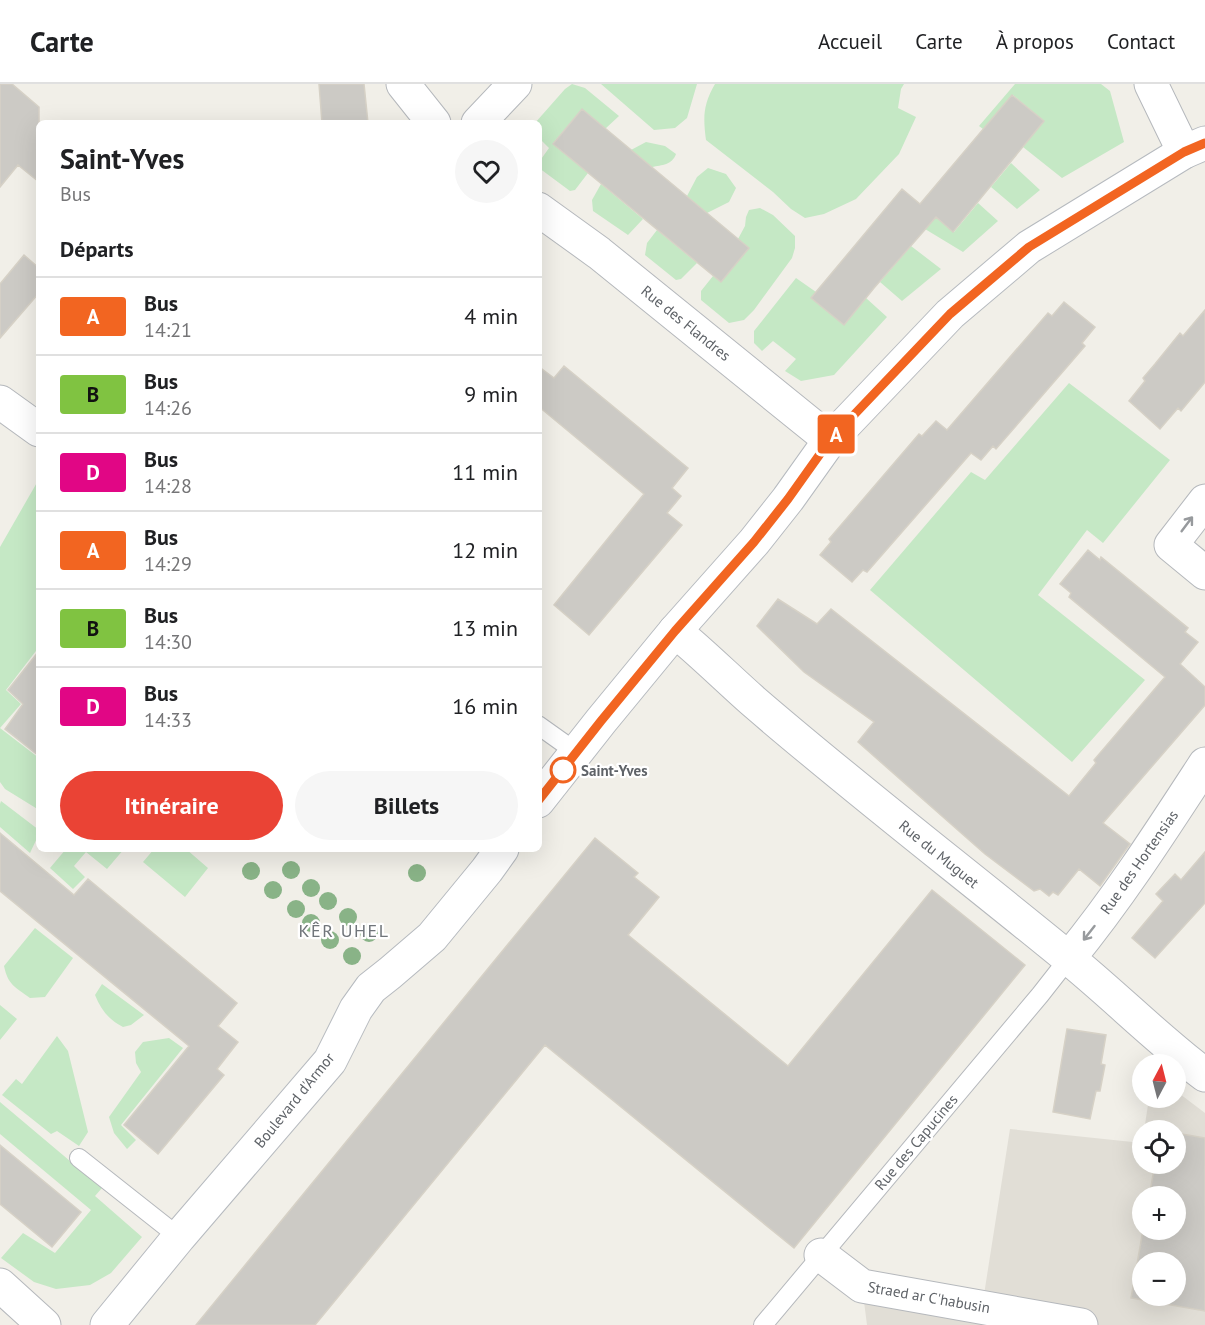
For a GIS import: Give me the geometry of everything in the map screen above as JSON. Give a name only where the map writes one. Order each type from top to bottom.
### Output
[{"type":"street","points":[[403,84],[432,120]]},
{"type":"street","points":[[542,796],[675,631],[754,542],[830,440],[950,314],[1029,247],[1194,148],[1151,84]]},
{"type":"street","points":[[481,120],[512,85]]},
{"type":"street","name":"Rue des Flandres","points":[[542,216],[599,253],[830,440]]},
{"type":"street","points":[[0,402],[36,428]]},
{"type":"street","points":[[1205,501],[1171,545],[1205,573]]},
{"type":"street","name":"Rue du Muguet","points":[[675,631],[752,700],[1069,958],[1177,1053],[1205,1074]]},
{"type":"street","name":"Rue des Hortensias","points":[[1069,958],[1091,932],[1152,845],[1205,764]]},
{"type":"street","name":"Boulevard d'Armor","points":[[107,1325],[330,1061],[356,1009],[370,988],[432,937],[500,852]]},
{"type":"street","name":"Straed ar C'habusin","points":[[821,1255],[862,1286],[1081,1325]]},
{"type":"street","points":[[0,1285],[44,1325]]},
{"type":"lane","points":[[542,728],[576,752]]},
{"type":"lane","name":"Rue des Capucines","points":[[763,1325],[1041,995],[1069,958]]},
{"type":"lane","points":[[79,1158],[179,1237]]},
{"type":"shaded area","points":[[1186,1099],[1205,1113],[1205,1325],[867,1325],[862,1286],[983,1301],[1010,1129],[1132,1142],[1132,1174],[1186,1174],[1186,1120],[1146,1120],[1147,1108],[1186,1108]]},
{"type":"green space","points":[[572,84],[585,88],[619,116],[605,129],[582,109],[553,143],[588,173],[575,190],[570,191],[542,170],[542,158],[549,148],[542,141],[542,120],[538,120]]},
{"type":"green space","points":[[601,84],[697,84],[687,118],[675,128],[654,130]]},
{"type":"green space","points":[[715,84],[904,84],[898,108],[916,117],[899,154],[856,199],[824,214],[805,218],[706,140],[705,111]]},
{"type":"green space","points":[[1015,84],[1101,84],[1110,91],[1124,142],[1062,178],[1023,147],[1044,121],[1013,95],[983,129],[979,126]]},
{"type":"green space","points":[[646,142],[665,146],[676,154],[669,162],[652,167],[631,150]]},
{"type":"green space","points":[[1011,163],[1040,190],[1017,209],[991,187]]},
{"type":"green space","points":[[708,168],[726,174],[736,188],[729,202],[707,213],[687,196],[697,177]]},
{"type":"green space","points":[[601,184],[643,219],[628,235],[593,211],[592,200]]},
{"type":"green space","points":[[978,203],[998,221],[963,252],[925,229],[936,217],[954,232]]},
{"type":"green space","points":[[760,208],[773,215],[795,236],[795,248],[792,258],[754,310],[744,320],[729,323],[701,300],[701,291],[713,276],[721,282],[749,248],[738,239],[745,226],[749,210]]},
{"type":"green space","points":[[657,230],[697,263],[681,279],[676,280],[645,255],[647,243]]},
{"type":"green space","points":[[911,246],[941,269],[902,301],[880,282]]},
{"type":"green space","points":[[796,278],[816,292],[811,298],[844,325],[866,298],[887,317],[834,375],[801,381],[785,371],[796,359],[773,341],[762,351],[754,343],[754,331]]},
{"type":"green space","points":[[1069,383],[1170,460],[1103,543],[1087,530],[1038,595],[1145,680],[1072,762],[870,590],[971,472],[985,480]]},
{"type":"green space","points":[[36,484],[36,651],[6,690],[21,704],[0,728],[0,547]]},
{"type":"green space","points":[[0,728],[36,756],[36,808],[5,789],[0,782]]},
{"type":"green space","points":[[1,801],[36,828],[36,840],[30,853],[0,827]]},
{"type":"green space","points":[[63,852],[86,852],[74,866],[85,877],[73,889],[50,868]]},
{"type":"green space","points":[[86,852],[121,852],[107,869]]},
{"type":"green space","points":[[151,852],[189,852],[208,868],[185,897],[143,862]]},
{"type":"green space","points":[[35,928],[73,958],[45,997],[30,998],[10,982],[4,966]]},
{"type":"green space","points":[[102,984],[144,1015],[131,1025],[123,1027],[114,1021],[103,1010],[95,995]]},
{"type":"green space","points":[[0,1005],[17,1019],[0,1040]]},
{"type":"green space","points":[[57,1036],[68,1051],[88,1132],[79,1146],[57,1131],[51,1134],[2,1095],[16,1079],[22,1084]]},
{"type":"green space","points":[[169,1038],[183,1048],[121,1125],[136,1140],[127,1149],[114,1133],[109,1117],[141,1072],[136,1063],[135,1052],[143,1042]]},
{"type":"green space","points":[[0,1102],[102,1188],[95,1196],[142,1237],[111,1273],[90,1285],[56,1289],[34,1282],[1,1258],[23,1233],[55,1253],[91,1210],[0,1134]]},
{"type":"building","points":[[0,84],[12,84],[39,107],[39,120],[36,120],[36,180],[18,165],[0,187]]},
{"type":"building","points":[[319,84],[364,84],[368,120],[322,120]]},
{"type":"building","points":[[1012,95],[1044,121],[953,232],[936,217],[844,325],[811,298],[902,189],[920,204]]},
{"type":"building","points":[[582,109],[749,248],[721,282],[553,144]]},
{"type":"building","points":[[24,255],[36,265],[36,296],[0,338],[0,284]]},
{"type":"building","points":[[1064,302],[1095,327],[1082,343],[1085,346],[996,449],[993,446],[981,460],[971,453],[867,572],[863,570],[852,582],[820,555],[831,542],[829,539],[919,434],[922,436],[936,421],[947,430],[1048,313],[1052,316]]},
{"type":"building","points":[[1205,310],[1205,382],[1181,411],[1178,408],[1160,429],[1129,401],[1145,381],[1143,378],[1180,333],[1183,336]]},
{"type":"building","points":[[564,366],[688,468],[672,488],[681,496],[667,513],[682,525],[589,635],[554,605],[644,494],[542,409],[542,369],[554,378]]},
{"type":"building","points":[[1088,550],[1100,560],[1101,557],[1188,628],[1185,632],[1198,642],[1180,664],[1205,687],[1205,705],[1103,823],[1130,844],[1100,886],[1079,869],[1058,895],[1053,892],[1049,896],[1040,889],[1034,891],[985,854],[858,742],[874,722],[804,672],[757,626],[778,599],[817,624],[831,609],[1069,796],[1096,763],[1094,760],[1165,677],[1069,597],[1071,593],[1060,584]]},
{"type":"building","points":[[36,655],[36,754],[5,729],[23,704],[8,690]]},
{"type":"building","points":[[0,833],[74,895],[88,879],[237,1003],[218,1026],[238,1042],[217,1069],[224,1075],[158,1154],[124,1125],[189,1046],[0,891]]},
{"type":"building","points":[[595,838],[638,873],[634,877],[659,897],[628,935],[788,1066],[932,890],[1025,965],[794,1248],[545,1045],[315,1325],[196,1325]]},
{"type":"building","points":[[1205,852],[1205,903],[1155,958],[1132,938],[1163,901],[1156,894],[1175,874],[1181,880]]},
{"type":"building","points":[[1067,1029],[1106,1035],[1101,1064],[1105,1065],[1100,1091],[1096,1091],[1090,1119],[1053,1112]]},
{"type":"building","points":[[1186,1135],[1205,1138],[1205,1311],[1177,1306],[1186,1306],[1186,1252],[1139,1252],[1141,1240],[1186,1240],[1186,1186],[1151,1186],[1153,1174],[1186,1174]]},
{"type":"building","points":[[0,1145],[81,1212],[52,1247],[0,1204]]},
{"type":"bus line","name":"A","points":[[542,796],[675,631],[754,542],[830,440],[950,314],[1029,247],[1184,152],[1205,143]]},
{"type":"place","name":"Saint-Yves","points":[[563,770]]},
{"type":"district","name":"KÊR UHEL","points":[[344,930]]}]
